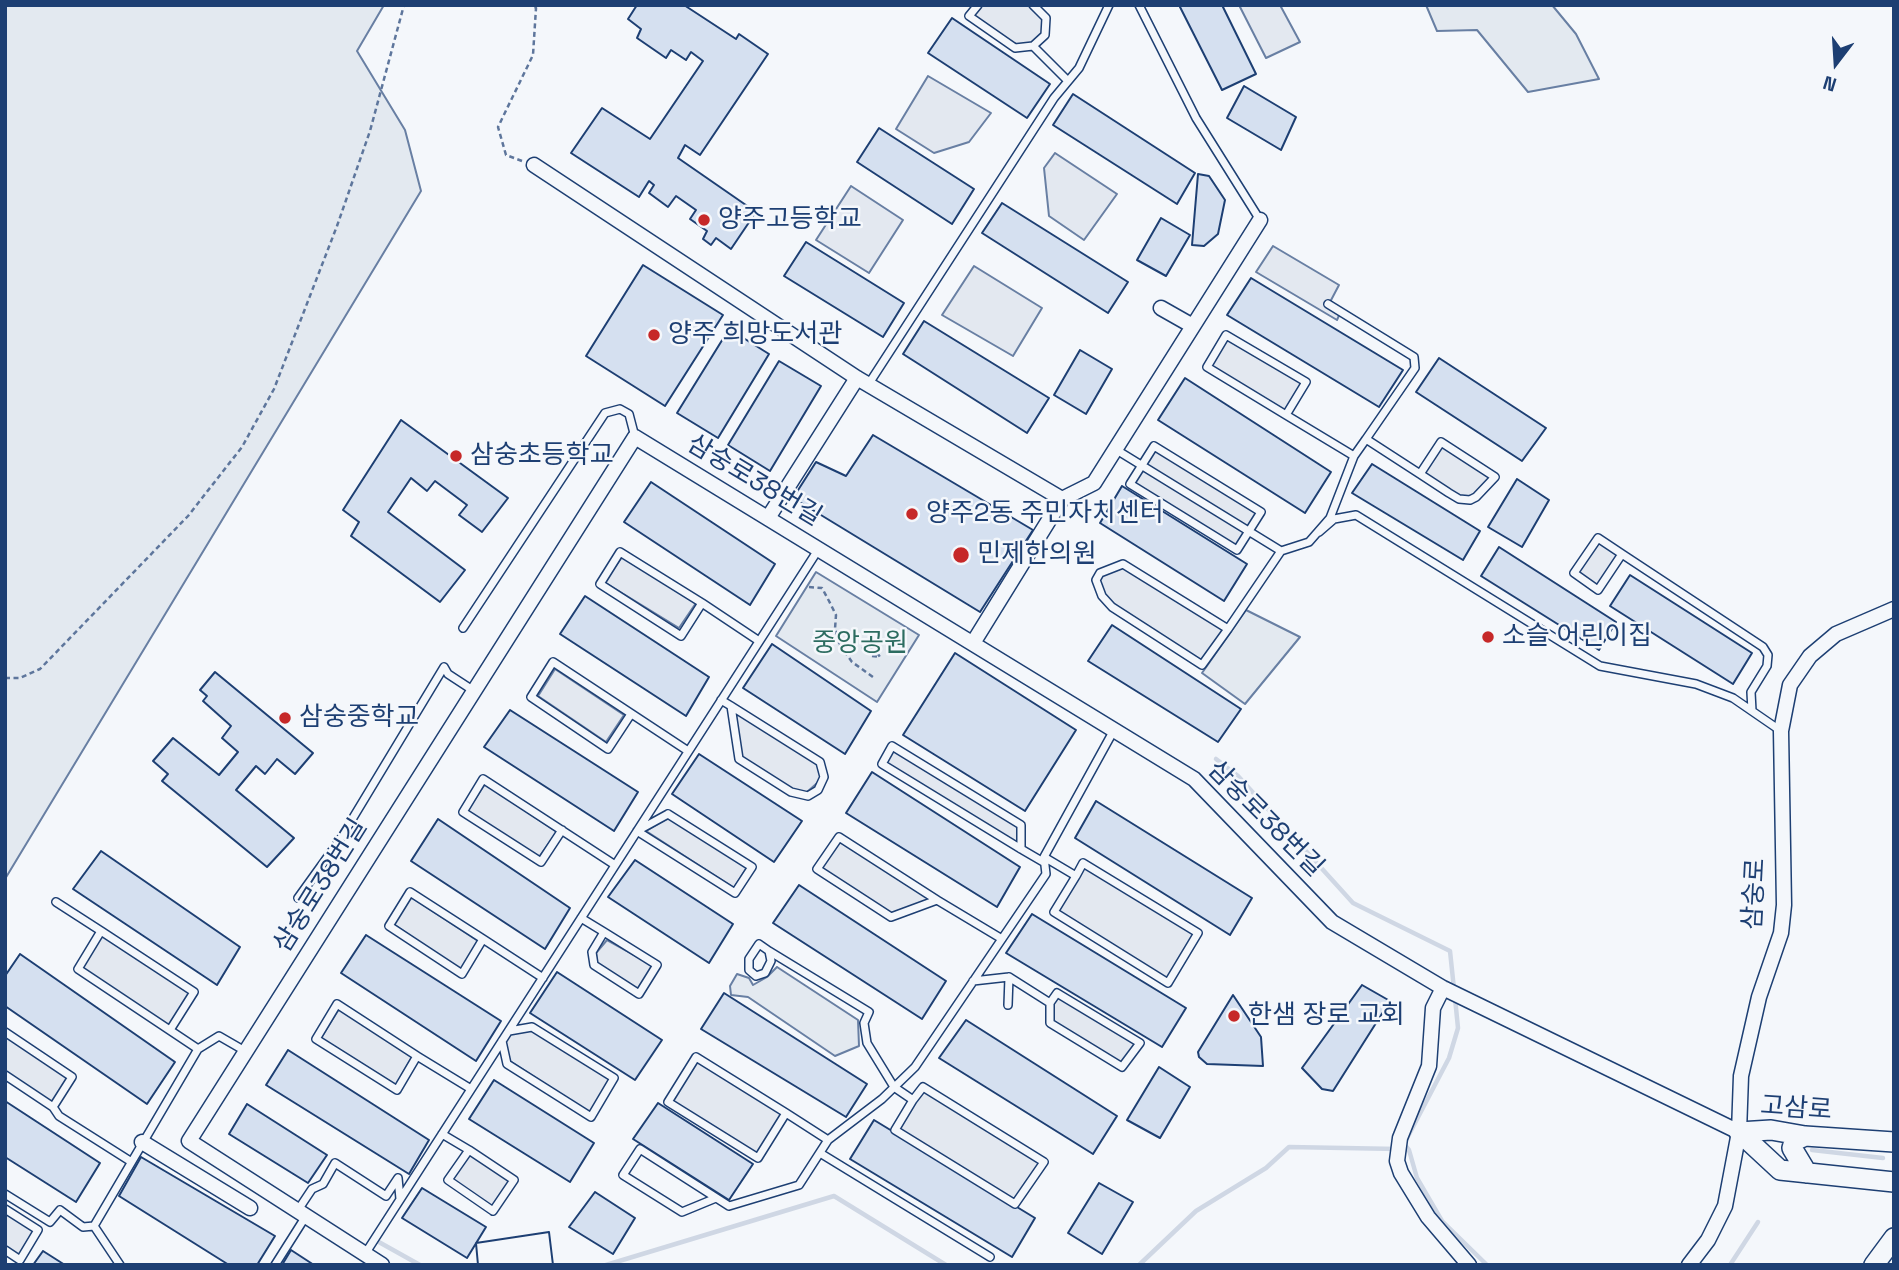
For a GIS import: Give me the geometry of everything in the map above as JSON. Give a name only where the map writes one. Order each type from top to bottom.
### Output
[{"type":"street","points":[[534,165],[862,381],[1062,499]]},
{"type":"street","points":[[972,643],[1062,499],[1094,483],[1260,220]]},
{"type":"street","points":[[1161,308],[1191,326]]},
{"type":"street","points":[[768,518],[862,381]]},
{"type":"street","name":"삼숭로38번길","points":[[382,1265],[189,1141],[635,437],[1194,779],[1332,922],[1445,989],[1739,1132]]},
{"type":"street","name":"삼숭로","points":[[1689,1265],[1708,1240],[1725,1206],[1739,1132],[1741,1076],[1759,997],[1781,933],[1784,905],[1781,731],[1790,685],[1810,656],[1836,634],[1894,609]]},
{"type":"street","points":[[1445,989],[1433,1008],[1429,1066],[1399,1149],[1401,1173],[1428,1217],[1469,1265]]},
{"type":"street","name":"고삼로","points":[[1739,1132],[1771,1130],[1805,1136],[1894,1142]]},
{"type":"street","name":"고삼로","points":[[1739,1132],[1780,1170],[1894,1182]]},
{"type":"street","points":[[1805,1136],[1794,1141],[1793,1148],[1807,1173]]},
{"type":"street","points":[[142,1142],[250,1208]]},
{"type":"street","points":[[1874,1265],[1894,1238]]},
{"type":"lane","points":[[978,5],[969,16],[1015,48],[1033,46],[1045,35],[1046,18],[1033,5]]},
{"type":"lane","points":[[862,381],[1079,68],[1109,5]]},
{"type":"lane","points":[[1139,5],[1191,108],[1260,220]]},
{"type":"lane","points":[[1033,46],[1068,81]]},
{"type":"lane","points":[[1319,532],[1330,518],[1354,456],[1415,369],[1414,356],[1328,304]]},
{"type":"lane","points":[[1286,415],[1306,382],[1226,335],[1207,367],[1286,415],[1354,456]]},
{"type":"lane","points":[[463,628],[605,413],[620,409],[629,414],[635,437]]},
{"type":"lane","points":[[1366,439],[1420,474],[1459,499],[1470,500],[1484,491],[1495,477],[1441,442],[1420,474]]},
{"type":"lane","points":[[1154,446],[1261,512],[1248,531],[1237,550],[1130,484],[1154,446]]},
{"type":"lane","points":[[1115,449],[1280,551]]},
{"type":"lane","points":[[1228,629],[1123,564],[1100,573],[1096,580],[1101,596],[1112,607],[1202,665],[1228,629],[1280,551],[1308,542],[1334,519],[1356,515],[1600,666],[1696,684],[1733,698],[1781,731]]},
{"type":"lane","points":[[1622,554],[1598,538],[1574,573],[1598,590],[1622,554],[1763,647],[1768,655],[1767,667],[1751,692],[1752,712]]},
{"type":"lane","points":[[365,1254],[818,549]]},
{"type":"lane","points":[[702,603],[681,636],[600,584],[620,552],[702,603],[760,641]]},
{"type":"lane","points":[[631,714],[608,749],[531,697],[553,662],[688,751]]},
{"type":"lane","points":[[298,898],[339,841],[444,667],[448,674],[474,691]]},
{"type":"lane","points":[[721,700],[731,706],[820,762],[824,777],[818,790],[808,796],[791,792],[739,759],[731,706]]},
{"type":"lane","points":[[716,1198],[682,1212],[623,1175],[640,1149],[729,1206],[799,1185],[828,1140],[915,1067],[1046,874],[1044,860],[1114,730]]},
{"type":"lane","points":[[1021,849],[1021,825],[892,746],[882,764],[1021,849],[1076,876]]},
{"type":"lane","points":[[562,830],[541,862],[463,812],[483,779],[562,830],[615,865]]},
{"type":"lane","points":[[668,814],[752,866],[735,893],[637,831],[668,814]]},
{"type":"lane","points":[[937,900],[891,917],[817,869],[839,837],[1002,939]]},
{"type":"lane","points":[[1083,863],[1198,933],[1168,983],[1054,912],[1076,876],[1083,863]]},
{"type":"lane","points":[[483,939],[462,974],[389,926],[410,892],[483,939],[543,978]]},
{"type":"lane","points":[[57,902],[194,992],[170,1030]]},
{"type":"lane","points":[[581,918],[604,932],[657,965],[639,993],[594,965],[592,952],[604,932]]},
{"type":"lane","points":[[101,931],[78,969],[198,1049]]},
{"type":"lane","points":[[769,951],[869,1012],[864,1023],[867,1044],[894,1087],[913,1100]]},
{"type":"lane","points":[[973,981],[1009,977],[1050,1003]]},
{"type":"lane","points":[[1008,1005],[1009,977]]},
{"type":"lane","points":[[1057,993],[1140,1043],[1122,1067],[1050,1023],[1050,1003],[1057,993]]},
{"type":"lane","points":[[417,1056],[397,1090],[316,1039],[337,1004],[471,1089]]},
{"type":"lane","points":[[502,1041],[507,1064],[591,1117],[614,1078],[532,1027],[509,1031]]},
{"type":"lane","points":[[5,1032],[72,1077],[53,1107]]},
{"type":"lane","points":[[94,1226],[198,1049],[219,1036],[245,1051]]},
{"type":"lane","points":[[786,1113],[758,1158],[668,1102],[696,1057],[786,1113],[828,1140]]},
{"type":"lane","points":[[5,1074],[53,1107],[60,1116],[130,1161]]},
{"type":"lane","points":[[923,1087],[1044,1161],[1015,1204],[895,1129],[913,1100],[923,1087]]},
{"type":"lane","points":[[442,1134],[469,1150],[514,1180],[494,1211],[448,1180],[469,1150]]},
{"type":"lane","points":[[820,1153],[990,1257]]},
{"type":"lane","points":[[275,1265],[312,1189],[323,1184],[335,1163],[386,1196],[398,1178],[400,1200]]},
{"type":"lane","points":[[5,1194],[50,1222],[60,1210],[83,1227],[94,1226]]},
{"type":"lane","points":[[5,1209],[38,1230],[20,1261],[5,1251]]},
{"type":"lane","points":[[94,1226],[120,1265]]},
{"type":"path","points":[[5,678],[20,678],[40,669],[188,516],[242,447],[274,388],[337,226],[370,131],[404,5]]},
{"type":"path","points":[[532,5],[537,8],[533,55],[498,127],[506,155],[534,165]]},
{"type":"path","points":[[804,586],[822,588],[836,615],[835,629],[840,645],[852,662],[873,677]]},
{"type":"path","points":[[840,645],[875,650],[880,657],[872,656]]},
{"type":"green space","points":[[5,5],[384,5],[357,51],[405,130],[421,191],[5,879]]},
{"type":"green space","points":[[1426,5],[1552,5],[1576,34],[1599,79],[1528,92],[1477,30],[1437,31]]},
{"type":"green space","name":"중앙공원","points":[[816,572],[919,635],[877,702],[776,636]]},
{"type":"green space","points":[[1246,610],[1300,637],[1245,704],[1202,673]]},
{"type":"green space","points":[[777,967],[858,1020],[859,1046],[835,1056],[748,997],[731,995],[730,986],[737,974],[749,978],[753,985]]},
{"type":"shaded area","points":[[978,5],[1033,5],[1046,18],[1045,35],[1033,46],[1015,48],[969,16]]},
{"type":"shaded area","points":[[1239,5],[1280,5],[1300,42],[1266,58]]},
{"type":"shaded area","points":[[928,76],[991,113],[969,142],[934,153],[896,129]]},
{"type":"shaded area","points":[[1055,153],[1117,194],[1084,240],[1049,216],[1044,168]]},
{"type":"shaded area","points":[[851,186],[903,220],[869,273],[816,240]]},
{"type":"shaded area","points":[[1273,246],[1339,285],[1329,304],[1341,311],[1337,320],[1256,272]]},
{"type":"shaded area","points":[[974,266],[1042,308],[1013,356],[942,315]]},
{"type":"shaded area","points":[[1226,335],[1306,382],[1286,415],[1207,367]]},
{"type":"shaded area","points":[[1441,442],[1495,477],[1476,497],[1459,499],[1420,474]]},
{"type":"shaded area","points":[[1154,446],[1261,512],[1237,550],[1130,484]]},
{"type":"shaded area","points":[[1598,538],[1622,554],[1598,590],[1574,573]]},
{"type":"shaded area","points":[[622,557],[696,603],[679,628],[604,582]]},
{"type":"shaded area","points":[[1123,564],[1228,629],[1202,665],[1112,607],[1096,580],[1100,573]]},
{"type":"shaded area","points":[[555,669],[624,715],[606,742],[538,696]]},
{"type":"shaded area","points":[[731,706],[820,762],[824,777],[807,792],[791,792],[739,759]]},
{"type":"shaded area","points":[[892,746],[1021,825],[1021,849],[882,764]]},
{"type":"shaded area","points":[[485,784],[557,832],[539,857],[467,811]]},
{"type":"shaded area","points":[[668,818],[749,864],[734,888],[646,831]]},
{"type":"shaded area","points":[[839,837],[937,900],[891,917],[817,869]]},
{"type":"shaded area","points":[[1083,863],[1198,933],[1168,983],[1054,912]]},
{"type":"shaded area","points":[[411,897],[478,941],[461,970],[393,924]]},
{"type":"shaded area","points":[[101,931],[194,992],[170,1030],[78,969]]},
{"type":"shaded area","points":[[607,940],[656,967],[638,989],[597,963],[596,953]]},
{"type":"shaded area","points":[[1057,993],[1140,1043],[1122,1067],[1050,1023],[1050,1003]]},
{"type":"shaded area","points":[[339,1009],[412,1057],[396,1085],[321,1038]]},
{"type":"shaded area","points":[[531,1028],[611,1079],[590,1113],[510,1061],[504,1041],[510,1031]]},
{"type":"shaded area","points":[[5,1032],[72,1077],[53,1107],[5,1075]]},
{"type":"shaded area","points":[[696,1057],[786,1113],[758,1158],[668,1102]]},
{"type":"shaded area","points":[[923,1087],[1044,1162],[1015,1204],[895,1130]]},
{"type":"shaded area","points":[[470,1154],[510,1181],[493,1207],[452,1179]]},
{"type":"shaded area","points":[[5,1209],[38,1230],[20,1260],[5,1250]]},
{"type":"building","points":[[637,5],[684,5],[736,39],[739,34],[768,54],[700,155],[685,145],[678,158],[756,212],[731,249],[716,238],[711,245],[703,239],[707,231],[690,219],[696,210],[676,196],[668,207],[649,193],[654,185],[649,181],[639,197],[571,153],[602,108],[650,139],[703,61],[691,52],[686,60],[671,50],[666,58],[637,38],[641,29],[628,19]]},
{"type":"building","points":[[1179,5],[1222,5],[1256,74],[1222,90]]},
{"type":"building","points":[[952,18],[1050,84],[1027,118],[928,53]]},
{"type":"building","points":[[1244,86],[1296,117],[1281,150],[1227,118]]},
{"type":"building","points":[[1073,94],[1195,173],[1177,204],[1053,125]]},
{"type":"building","points":[[879,128],[974,189],[952,224],[857,162]]},
{"type":"building","points":[[1198,174],[1209,176],[1225,200],[1218,234],[1204,246],[1192,245]]},
{"type":"building","points":[[1002,203],[1128,282],[1108,313],[982,233]]},
{"type":"building","points":[[1161,218],[1190,235],[1166,276],[1137,260]]},
{"type":"building","points":[[806,242],[904,303],[883,337],[784,276]]},
{"type":"building","name":"양주 희망도서관","points":[[643,265],[723,315],[665,406],[586,356]]},
{"type":"building","points":[[1251,278],[1403,370],[1379,407],[1227,315]]},
{"type":"building","points":[[924,321],[1049,398],[1027,433],[903,354]]},
{"type":"building","points":[[729,329],[769,354],[718,438],[677,413]]},
{"type":"building","points":[[1080,350],[1112,369],[1086,414],[1054,395]]},
{"type":"building","points":[[1439,358],[1546,428],[1522,461],[1416,392]]},
{"type":"building","points":[[779,361],[821,386],[770,471],[728,445]]},
{"type":"building","points":[[1185,378],[1331,472],[1305,513],[1158,420]]},
{"type":"building","points":[[401,420],[508,498],[482,532],[459,515],[467,505],[435,481],[427,491],[411,478],[388,512],[465,570],[440,602],[351,536],[359,522],[343,510]]},
{"type":"building","name":"양주2동 주민자치센터","points":[[873,435],[1033,530],[980,612],[793,498],[816,462],[846,476]]},
{"type":"building","points":[[1372,464],[1480,531],[1463,560],[1352,493]]},
{"type":"building","points":[[1517,479],[1549,500],[1522,547],[1488,527]]},
{"type":"building","points":[[651,482],[775,564],[750,605],[624,522]]},
{"type":"building","points":[[1122,486],[1247,564],[1224,601],[1100,523]]},
{"type":"building","points":[[1499,547],[1616,622],[1599,650],[1481,576]]},
{"type":"building","points":[[1630,575],[1752,653],[1733,684],[1610,606]]},
{"type":"building","points":[[585,596],[709,677],[686,716],[560,634]]},
{"type":"building","points":[[1112,625],[1241,709],[1218,742],[1088,661]]},
{"type":"building","points":[[772,644],[871,711],[845,754],[743,688]]},
{"type":"building","points":[[955,653],[1076,730],[1025,811],[903,735]]},
{"type":"building","points":[[215,672],[313,753],[295,774],[277,759],[265,774],[256,766],[236,790],[294,838],[267,867],[162,781],[168,774],[153,761],[173,738],[219,775],[238,752],[222,738],[231,726],[203,701],[207,696],[200,690]]},
{"type":"building","points":[[510,710],[638,792],[614,831],[484,747]]},
{"type":"building","points":[[699,754],[802,821],[774,862],[672,794]]},
{"type":"building","points":[[872,772],[1020,867],[997,907],[846,813]]},
{"type":"building","points":[[1096,801],[1252,898],[1230,935],[1075,838]]},
{"type":"building","points":[[438,819],[570,908],[545,949],[411,861]]},
{"type":"building","points":[[101,851],[240,947],[217,985],[73,889]]},
{"type":"building","points":[[635,860],[733,924],[709,963],[608,897]]},
{"type":"building","points":[[799,885],[946,981],[922,1019],[773,923]]},
{"type":"building","points":[[1032,914],[1186,1008],[1162,1047],[1006,953]]},
{"type":"building","points":[[366,935],[501,1021],[476,1061],[341,973]]},
{"type":"building","points":[[20,954],[175,1062],[147,1104],[5,1006],[5,976]]},
{"type":"building","points":[[557,972],[662,1040],[635,1080],[530,1013]]},
{"type":"building","points":[[1362,985],[1390,1001],[1333,1091],[1322,1089],[1302,1068]]},
{"type":"building","points":[[724,993],[867,1084],[846,1117],[701,1029]]},
{"type":"building","name":"한샘 장로 교회","points":[[1233,995],[1261,1037],[1263,1066],[1207,1064],[1199,1057],[1198,1052]]},
{"type":"building","points":[[966,1020],[1117,1116],[1093,1154],[939,1058]]},
{"type":"building","points":[[288,1050],[429,1140],[409,1174],[266,1085]]},
{"type":"building","points":[[1159,1067],[1190,1087],[1160,1138],[1127,1120]]},
{"type":"building","points":[[494,1080],[594,1143],[570,1182],[469,1119]]},
{"type":"building","points":[[5,1101],[100,1163],[76,1202],[5,1157]]},
{"type":"building","points":[[658,1103],[753,1164],[729,1200],[633,1139]]},
{"type":"building","points":[[247,1104],[327,1155],[308,1183],[229,1134]]},
{"type":"building","points":[[874,1120],[1035,1218],[1012,1257],[850,1159]]},
{"type":"building","points":[[141,1157],[275,1236],[257,1265],[229,1265],[119,1196]]},
{"type":"building","points":[[1099,1183],[1133,1202],[1102,1254],[1068,1233]]},
{"type":"building","points":[[422,1188],[486,1227],[467,1258],[402,1218]]},
{"type":"building","points":[[595,1192],[635,1218],[613,1254],[569,1227]]},
{"type":"building","points":[[549,1232],[553,1265],[478,1265],[476,1243]]},
{"type":"building","points":[[549,1232],[553,1265],[478,1265],[476,1243]]},
{"type":"building","points":[[291,1250],[314,1265],[282,1265]]},
{"type":"building","points":[[43,1251],[65,1265],[33,1265]]},
{"type":"waterway","points":[[1216,759],[1238,776],[1353,903],[1450,951],[1454,989]]},
{"type":"waterway","points":[[1409,1150],[1404,1144],[1449,1058],[1458,1028],[1455,998]]},
{"type":"waterway","points":[[1139,1265],[1196,1211],[1266,1168],[1289,1147],[1398,1149]]},
{"type":"waterway","points":[[1406,1150],[1409,1150],[1417,1178],[1442,1221],[1487,1265]]},
{"type":"waterway","points":[[1812,1150],[1883,1158]]},
{"type":"waterway","points":[[606,1265],[834,1196],[946,1265]]},
{"type":"waterway","points":[[1730,1265],[1758,1222]]},
{"type":"waterway","points":[[377,1241],[420,1265]]},
{"type":"place","name":"양주고등학교","points":[[704,220]]},
{"type":"place","name":"양주 희망도서관","points":[[654,335]]},
{"type":"place","name":"삼숭초등학교","points":[[456,456]]},
{"type":"place","name":"양주2동 주민자치센터","points":[[912,514]]},
{"type":"place","name":"민제한의원","points":[[961,555]]},
{"type":"place","name":"소슬 어린이집","points":[[1488,637]]},
{"type":"place","name":"삼숭중학교","points":[[285,718]]},
{"type":"place","name":"한샘 장로 교회","points":[[1234,1016]]}]
